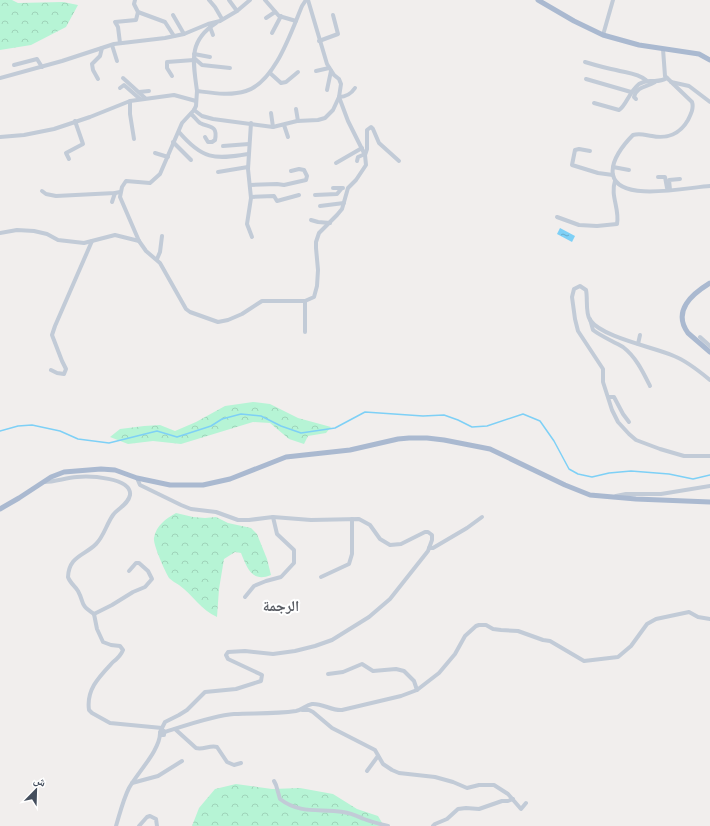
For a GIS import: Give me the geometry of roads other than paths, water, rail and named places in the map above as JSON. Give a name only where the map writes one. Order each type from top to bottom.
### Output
[{"type":"main road","points":[[538,0],[604,36],[624,42],[699,54],[710,60]]},
{"type":"main road","points":[[710,283],[687,301],[684,306],[683,318],[688,334],[710,352]]},
{"type":"main road","points":[[0,509],[44,482],[64,472],[101,469],[115,470],[137,478],[170,485],[203,485],[230,479],[286,457],[350,450],[398,439],[427,438],[490,448],[576,490],[590,495],[710,502]]},
{"type":"street","points":[[120,43],[118,28],[115,22],[136,20],[138,12],[134,4],[135,0]]},
{"type":"street","points":[[209,0],[215,7],[221,20]]},
{"type":"street","points":[[229,0],[237,11]]},
{"type":"street","points":[[250,0],[237,11],[210,28],[199,38],[194,57],[197,90],[196,101],[192,112],[182,123],[173,142],[164,168],[150,183],[126,181],[120,192],[123,206],[138,241],[146,251],[157,259],[186,309],[213,321],[222,322],[247,311],[262,301],[305,301],[314,297],[317,286],[318,270],[316,242],[319,233],[342,209],[348,188],[356,180],[366,165],[365,154],[346,117],[339,97]]},
{"type":"street","points":[[265,0],[275,12],[281,16],[296,21]]},
{"type":"street","points":[[197,90],[227,94],[246,91],[254,88],[262,82],[276,65],[307,0]]},
{"type":"street","points":[[192,112],[213,119],[239,124],[251,123],[272,127],[298,121],[318,120],[325,118],[333,110],[339,97],[341,84],[340,79],[330,69],[319,41],[307,0]]},
{"type":"street","points":[[604,36],[613,0]]},
{"type":"street","points":[[138,12],[164,22],[174,36]]},
{"type":"street","points":[[266,18],[275,12]]},
{"type":"street","points":[[173,14],[184,34]]},
{"type":"street","points":[[319,41],[338,34],[333,15]]},
{"type":"street","points":[[272,33],[281,16]]},
{"type":"street","points":[[0,78],[120,43],[184,34],[221,20]]},
{"type":"street","points":[[210,28],[213,35]]},
{"type":"street","points":[[112,45],[116,62]]},
{"type":"street","points":[[98,79],[93,70],[92,64],[100,56],[102,48]]},
{"type":"street","points":[[557,217],[579,225],[597,226],[617,224],[618,217],[613,188],[615,181],[613,167],[617,157],[633,135],[642,134],[662,138],[676,134],[683,128],[690,115],[693,105],[689,99],[665,76],[663,49]]},
{"type":"street","points":[[194,57],[202,65],[230,68]]},
{"type":"street","points":[[172,76],[167,68],[167,62],[194,57],[210,57]]},
{"type":"street","points":[[14,65],[37,59],[42,67]]},
{"type":"street","points":[[585,62],[632,73],[646,80],[661,82],[669,80],[689,86],[710,102]]},
{"type":"street","points":[[316,71],[330,69]]},
{"type":"street","points":[[327,90],[330,69]]},
{"type":"street","points":[[270,72],[281,82],[286,82],[298,72]]},
{"type":"street","points":[[123,78],[145,98]]},
{"type":"street","points":[[586,79],[631,92]]},
{"type":"street","points":[[594,103],[619,110],[622,108],[631,92],[646,80]]},
{"type":"street","points":[[636,99],[634,97],[637,91],[655,81]]},
{"type":"street","points":[[120,88],[124,85],[140,99]]},
{"type":"street","points":[[339,97],[344,97],[354,88]]},
{"type":"street","points":[[139,92],[150,91]]},
{"type":"street","points":[[0,137],[32,134],[54,128],[75,122],[130,100],[174,95],[196,101]]},
{"type":"street","points":[[130,100],[130,114],[134,139]]},
{"type":"street","points":[[296,109],[298,121]]},
{"type":"street","points":[[192,112],[199,122],[214,128],[216,131],[215,140],[212,142],[208,142],[205,137]]},
{"type":"street","points":[[271,112],[272,127]]},
{"type":"street","points":[[69,159],[66,153],[83,144],[75,122]]},
{"type":"street","points":[[251,123],[248,154],[251,196],[247,224],[252,237]]},
{"type":"street","points":[[284,124],[288,137]]},
{"type":"street","points":[[357,161],[358,157],[365,154],[367,149],[367,130],[373,128],[379,143],[399,161]]},
{"type":"street","points":[[179,132],[187,142],[209,156],[223,158],[248,154]]},
{"type":"street","points":[[173,142],[191,160]]},
{"type":"street","points":[[223,146],[249,144]]},
{"type":"street","points":[[336,163],[362,148]]},
{"type":"street","points":[[590,151],[579,149],[575,150],[572,165],[598,173],[613,175]]},
{"type":"street","points":[[155,153],[168,157]]},
{"type":"street","points":[[218,172],[248,167]]},
{"type":"street","points":[[613,167],[629,170]]},
{"type":"street","points":[[250,185],[284,185],[306,180],[307,176],[304,170],[291,170]]},
{"type":"street","points":[[658,177],[665,177],[669,190]]},
{"type":"street","points":[[669,190],[669,180],[680,179]]},
{"type":"street","points":[[615,181],[630,190],[643,191],[710,186]]},
{"type":"street","points":[[333,188],[348,188]]},
{"type":"street","points":[[315,195],[337,194],[342,188]]},
{"type":"street","points":[[42,191],[46,194],[56,196],[120,192]]},
{"type":"street","points":[[112,202],[115,193]]},
{"type":"street","points":[[251,196],[274,196],[277,201],[299,195]]},
{"type":"street","points":[[320,206],[344,203]]},
{"type":"street","points":[[311,220],[330,223]]},
{"type":"street","points":[[0,233],[17,230],[46,234],[58,240],[74,243],[84,243],[115,235],[138,241]]},
{"type":"street","points":[[157,259],[160,252],[162,236]]},
{"type":"street","points":[[51,370],[64,374],[66,369],[52,335],[92,241]]},
{"type":"street","points":[[650,386],[631,355],[623,348],[593,330],[588,313],[586,290],[583,287],[576,287],[572,297],[577,326],[585,343],[601,366],[604,374],[603,382],[612,410],[618,422],[636,440],[677,455],[693,457],[710,456]]},
{"type":"street","points":[[305,301],[305,332]]},
{"type":"street","points":[[590,319],[601,328],[638,344],[676,356],[705,374],[710,380]]},
{"type":"street","points":[[638,344],[640,335]]},
{"type":"street","points":[[700,337],[710,346]]},
{"type":"street","points":[[609,397],[614,397],[622,414],[629,422]]},
{"type":"street","points":[[44,482],[55,482],[77,477],[96,477],[120,482],[130,494],[128,500],[112,516],[100,540],[89,550],[78,556],[68,574],[70,582],[77,590],[84,608],[94,614],[97,629],[103,642],[120,646],[123,650],[95,682],[90,694],[89,710],[92,713],[110,723],[162,732],[233,714],[269,714],[309,710],[332,728],[375,750],[387,768],[399,773],[434,777],[453,782],[467,788],[479,785],[494,785],[508,794],[521,809],[526,804]]},
{"type":"street","points":[[116,826],[123,803],[132,783],[149,758],[162,732],[165,722],[187,710],[205,692],[236,689],[261,681],[262,676],[260,674],[228,659],[226,655],[228,652],[245,651],[273,654],[295,651],[332,640],[369,617],[384,605],[398,590],[429,548],[432,537],[431,533],[424,532],[401,544],[390,545],[380,539],[370,525],[359,520],[273,518],[243,520],[216,512],[191,509],[140,485],[137,478]]},
{"type":"street","points":[[612,497],[626,494],[661,494],[710,486]]},
{"type":"street","points":[[429,548],[433,548],[467,528],[482,517]]},
{"type":"street","points":[[245,597],[254,586],[281,577],[294,563],[294,550],[277,534],[273,518]]},
{"type":"street","points":[[321,577],[349,564],[352,554],[352,519]]},
{"type":"street","points":[[94,614],[145,587],[152,579],[148,571],[139,563],[136,563],[129,571]]},
{"type":"street","points":[[302,710],[314,704],[335,711],[342,710],[417,690],[439,673],[455,654],[465,636],[476,626],[480,625],[486,625],[493,629],[518,631],[550,641],[584,661],[618,657],[631,646],[647,624],[656,619],[689,612],[698,617],[710,619]]},
{"type":"street","points":[[328,674],[343,672],[362,664],[373,671],[392,669],[400,670],[411,677],[417,690]]},
{"type":"street","points":[[175,729],[196,748],[199,749],[215,746],[219,749],[227,762],[234,765],[241,763]]},
{"type":"street","points":[[367,771],[378,756]]},
{"type":"street","points":[[132,783],[158,776],[182,761]]},
{"type":"street","points":[[274,781],[280,799],[293,808],[353,814],[365,820],[388,826]]},
{"type":"street","points":[[433,826],[447,819],[458,809],[479,809],[513,799]]},
{"type":"street","points":[[139,826],[147,817],[150,816],[156,819],[157,826]]},
{"type":"water","points":[[560,228],[575,236],[572,242],[557,234]]},
{"type":"waterway","points":[[0,431],[18,426],[32,425],[60,431],[78,439],[109,443],[157,431],[177,437],[211,426],[222,419],[241,414],[261,416],[281,426],[301,433],[335,428],[365,412],[423,416],[444,415],[472,427],[487,426],[523,414],[540,421],[554,441],[569,469],[578,474],[592,477],[609,473],[631,471],[669,474],[693,479],[710,475]]},
{"type":"district","name":"الرجمة","points":[[281,606]]}]
